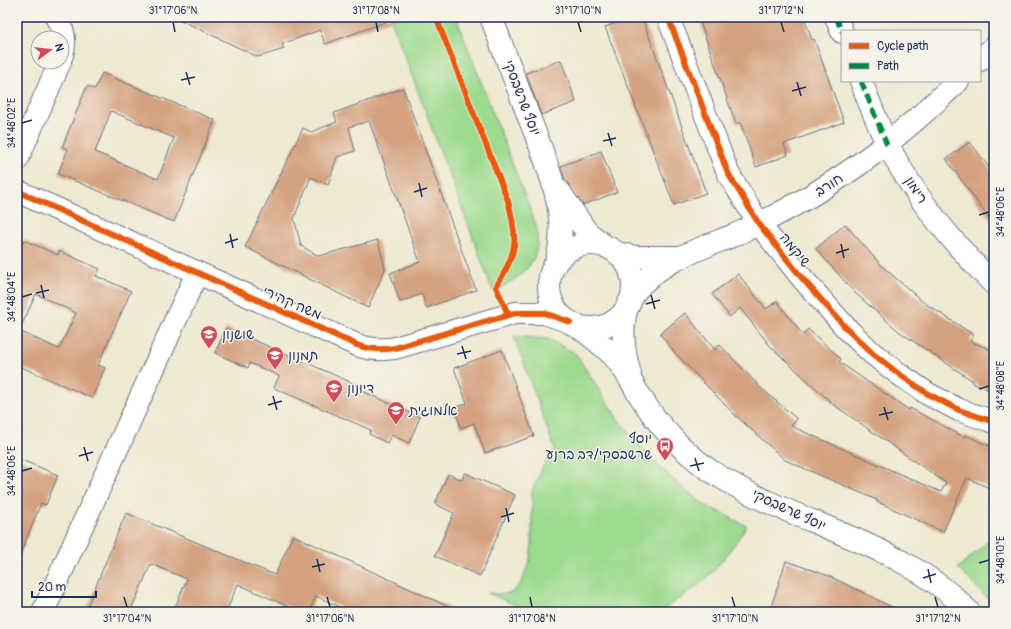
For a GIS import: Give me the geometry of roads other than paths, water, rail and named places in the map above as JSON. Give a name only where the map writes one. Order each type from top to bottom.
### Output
[{"type":"street","points":[[56,17],[62,30]]},
{"type":"street","name":"שיקמה","points":[[668,17],[728,174],[759,224],[824,304],[872,353],[928,394],[959,410],[994,422]]},
{"type":"street","points":[[836,17],[841,30]]},
{"type":"street","name":"יוסף שרשבסקי","points":[[498,19],[553,180],[561,236],[559,254],[553,271]]},
{"type":"street","points":[[981,59],[994,47]]},
{"type":"street","points":[[17,160],[56,70]]},
{"type":"street","name":"רימון","points":[[861,82],[887,145],[930,210],[976,267],[994,284]]},
{"type":"street","name":"חורב","points":[[631,298],[648,277],[678,257],[759,224],[843,177],[887,145],[924,114],[957,82]]},
{"type":"street","name":"יוסף שרשבסקי","points":[[553,180],[580,224],[592,237],[611,250]]},
{"type":"street","name":"משה קהירי","points":[[17,192],[357,345],[370,349],[383,350],[395,348],[508,314],[527,312],[544,313],[573,323]]},
{"type":"street","points":[[587,244],[611,250],[626,263],[631,275],[631,298],[623,312],[608,324],[595,327],[573,323],[560,314],[553,303],[550,290],[553,271],[563,255],[574,248],[587,244]]},
{"type":"street","name":"חורב","points":[[611,250],[636,258],[678,257]]},
{"type":"street","name":"משה קהירי","points":[[508,314],[537,296],[544,288],[553,271]]},
{"type":"street","points":[[43,612],[197,273]]},
{"type":"street","name":"יוסף שרשבסקי","points":[[631,298],[624,318],[623,332],[624,352],[631,381]]},
{"type":"street","name":"יוסף שרשבסקי","points":[[573,323],[612,354],[652,414],[673,439],[695,459],[738,487],[890,557],[919,572],[943,589],[969,612]]},
{"type":"place","name":"שושנון","points":[[209,349]]},
{"type":"place","name":"תמנון","points":[[275,370]]},
{"type":"place","name":"דיונון","points":[[334,403]]},
{"type":"place","name":"אלמוגית","points":[[396,425]]},
{"type":"place","name":"יוסף שרשבסקי/דב ברנע","points":[[665,461]]}]
